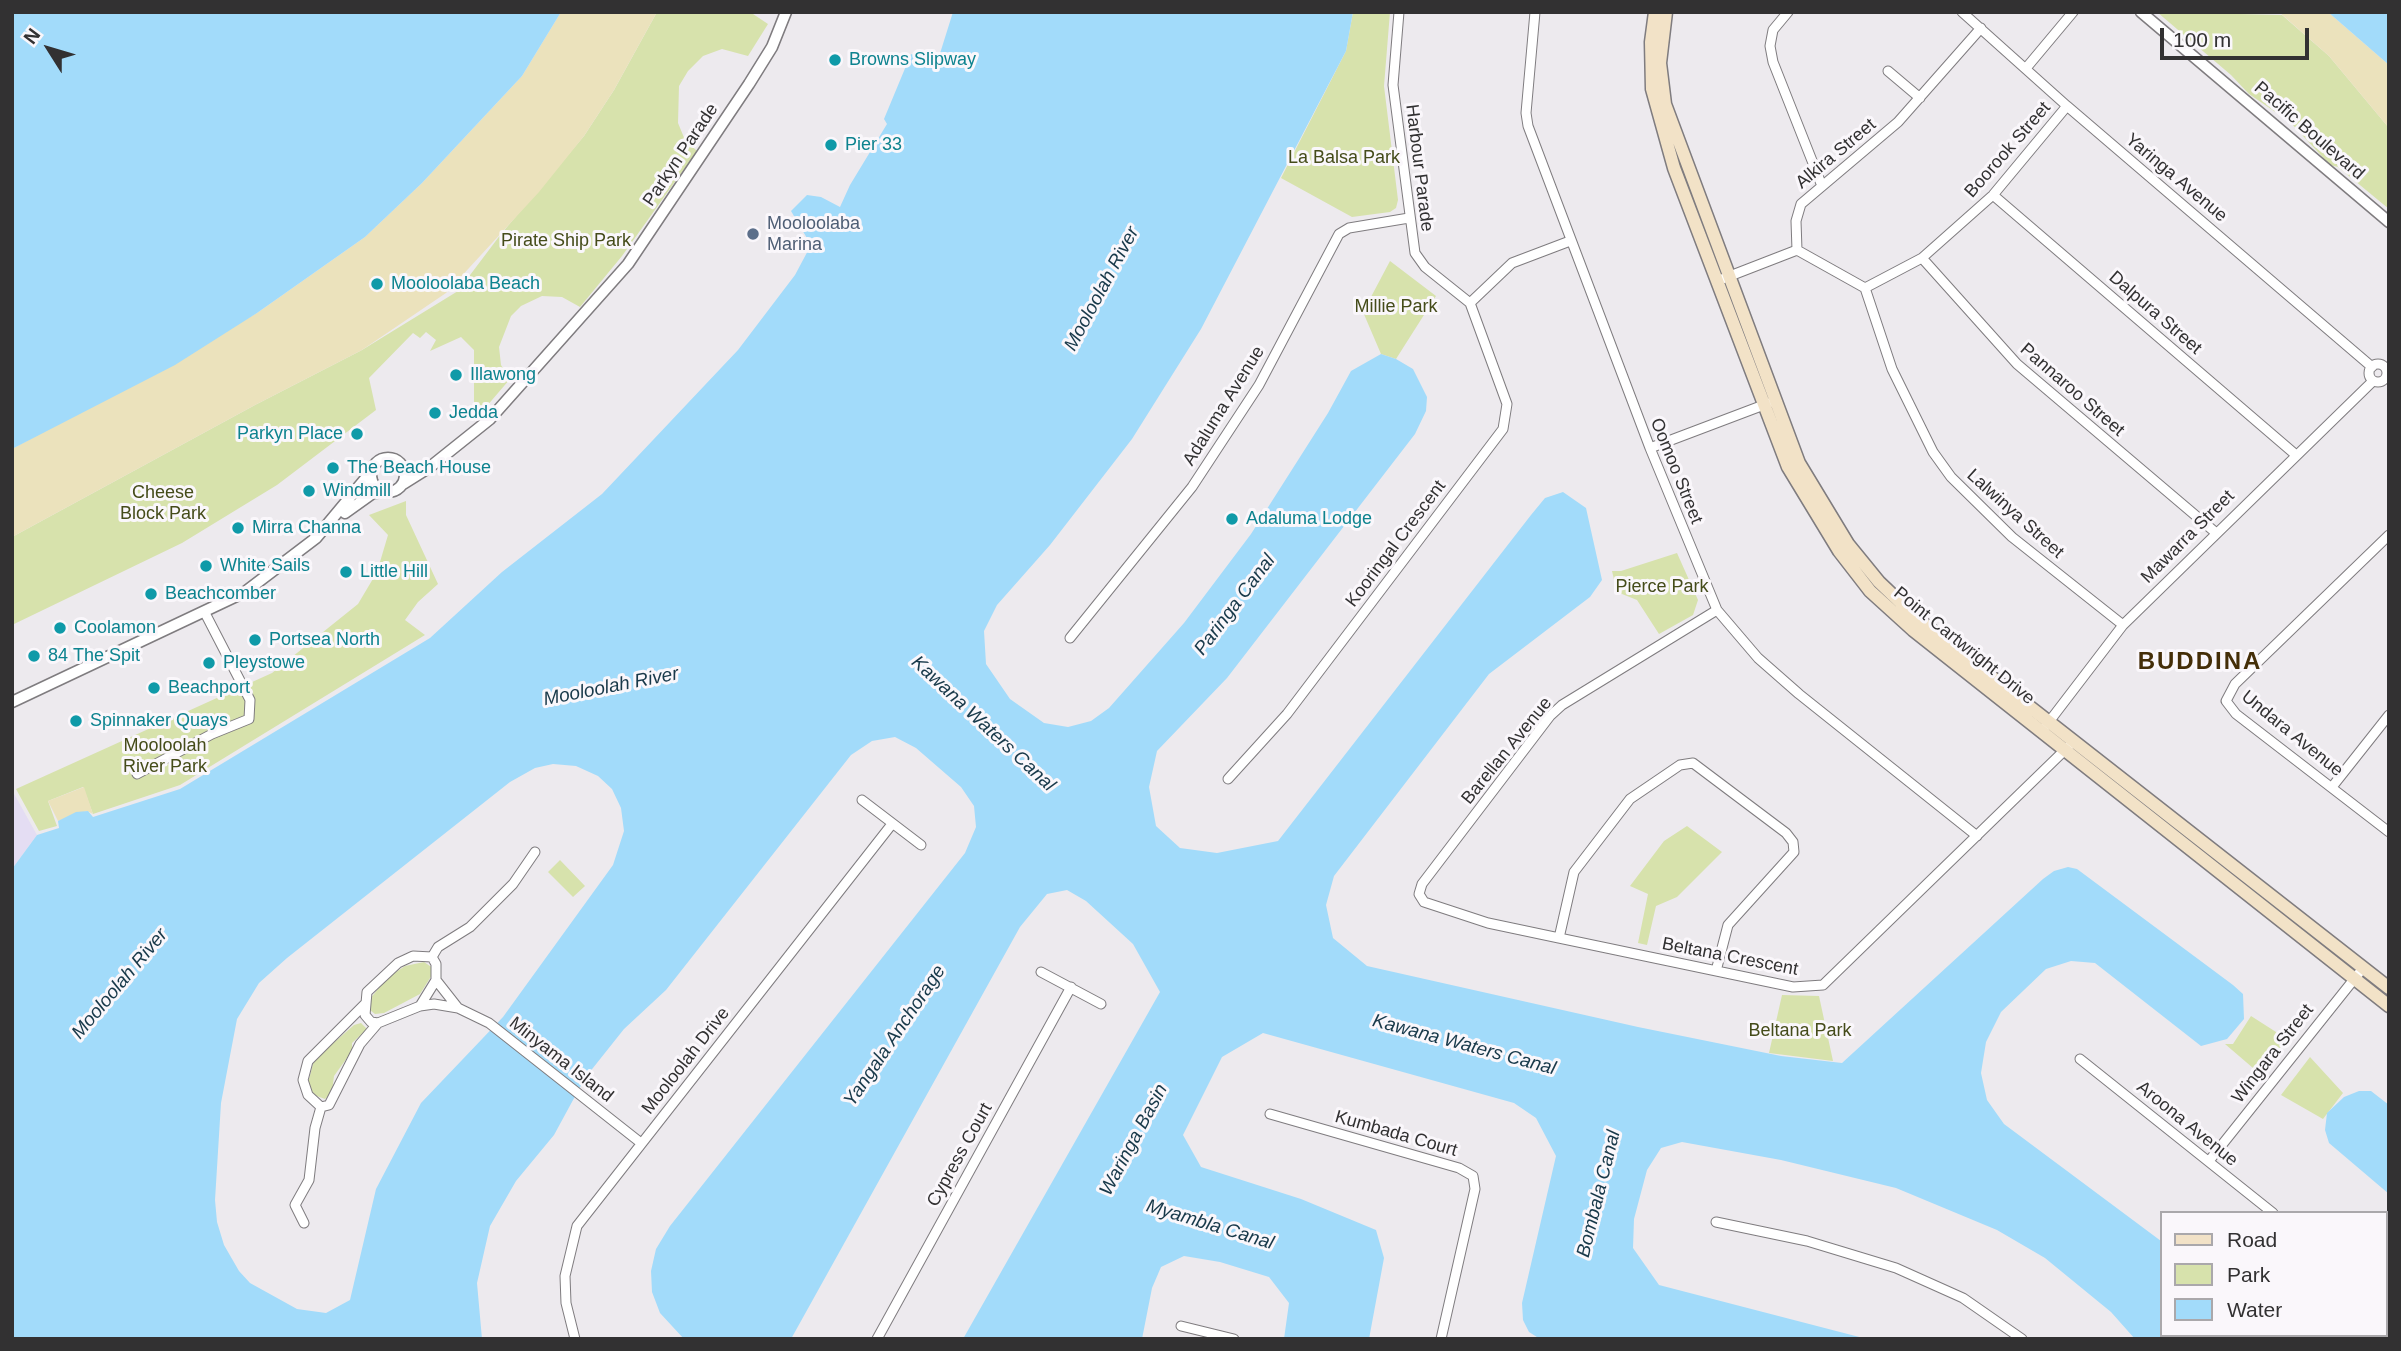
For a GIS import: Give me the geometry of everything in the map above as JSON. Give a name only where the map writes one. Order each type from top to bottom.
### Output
[{"type":"main road","name":"Point Cartwright Drive","points":[[1655,12],[1650,57],[1660,105],[1722,279],[1807,502],[1839,551],[1870,591],[1913,630],[2045,727],[2389,1006]]},
{"type":"main road","name":"Point Cartwright Drive","points":[[1660,105],[1660,63],[1666,12]]},
{"type":"main road","name":"Point Cartwright Drive","points":[[2069,746],[2389,988]]},
{"type":"street","name":"Parkyn Parade","points":[[403,484],[443,457],[490,419],[632,259],[749,84],[772,47],[786,12]]},
{"type":"street","name":"Harbour Parade","points":[[1399,12],[1393,85],[1409,218],[1418,260],[1470,303]]},
{"type":"street","name":"Oomoo Street","points":[[1535,12],[1528,126],[1650,448],[1717,610],[1758,658],[1799,694],[1977,836]]},
{"type":"street","points":[[1788,12],[1773,30],[1770,46],[1773,62],[1822,186]]},
{"type":"street","name":"Yaringa Avenue","points":[[1962,12],[2067,106],[2372,367]]},
{"type":"street","points":[[2026,67],[2073,12]]},
{"type":"street","name":"Pacific Boulevard","points":[[2141,12],[2389,222]]},
{"type":"street","name":"Alkira Street","points":[[1797,250],[1797,212],[1801,204],[1898,122],[1981,28]]},
{"type":"street","points":[[1888,71],[1920,98]]},
{"type":"street","name":"Boorook Street","points":[[1865,288],[1922,258],[1993,195],[2067,106]]},
{"type":"street","name":"Dalpura Street","points":[[1993,195],[2296,455]]},
{"type":"street","name":"Adaluma Avenue","points":[[1070,638],[1192,487],[1259,385],[1339,234],[1349,228],[1409,218]]},
{"type":"street","points":[[1470,303],[1512,263],[1570,241]]},
{"type":"street","points":[[1722,279],[1797,250],[1865,288]]},
{"type":"street","name":"Pannaroo Street","points":[[1922,258],[2017,364],[2215,532]]},
{"type":"street","name":"Lalwinya Street","points":[[1865,288],[1892,369],[1933,452],[1951,477],[2012,537],[2123,625]]},
{"type":"street","name":"Kooringal Crescent","points":[[1228,779],[1287,714],[1503,429],[1507,420],[1507,404],[1470,303]]},
{"type":"street","points":[[2380,365],[2388,373],[2381,382],[2373,381],[2369,374],[2372,367],[2380,365]]},
{"type":"street","name":"Mawarra Street","points":[[2045,727],[2123,625],[2215,532],[2373,381]]},
{"type":"street","points":[[1650,448],[1769,403]]},
{"type":"street","name":"Parkyn Parade","points":[[401,463],[419,466],[443,457]]},
{"type":"street","points":[[12,702],[205,613],[272,573],[368,496],[395,491],[403,484],[405,472],[401,463],[392,458],[376,463],[326,528]]},
{"type":"street","points":[[371,472],[374,485],[384,492]]},
{"type":"street","name":"Undara Avenue","points":[[2389,536],[2235,684],[2226,701],[2236,714],[2389,832]]},
{"type":"street","name":"Barellan Avenue","points":[[1419,894],[1422,884],[1550,716],[1562,705],[1717,610]]},
{"type":"street","points":[[136,774],[212,734],[249,719],[250,700],[205,613]]},
{"type":"street","points":[[2332,787],[2389,715]]},
{"type":"street","name":"Beltana Crescent","points":[[1419,894],[1434,907],[1559,938],[1793,987],[1824,985],[2069,746]]},
{"type":"street","points":[[1559,938],[1574,872],[1630,799],[1681,765],[1693,764],[1786,833],[1793,842],[1794,852],[1728,925],[1716,971]]},
{"type":"street","points":[[863,800],[921,845]]},
{"type":"street","name":"Mooloolah Drive","points":[[575,1339],[566,1303],[565,1276],[577,1226],[892,824]]},
{"type":"street","points":[[321,1107],[329,1105],[360,1044],[378,1023],[368,1020],[365,1004],[367,992],[398,963],[413,956],[432,957],[438,947],[470,927],[504,893],[535,852]]},
{"type":"street","name":"Minyama Island","points":[[432,957],[436,964],[436,981],[458,1008]]},
{"type":"street","name":"Wingara Street","points":[[2208,1161],[2363,968]]},
{"type":"street","points":[[1041,972],[1101,1004]]},
{"type":"street","points":[[420,1006],[436,981]]},
{"type":"street","name":"Cypress Court","points":[[877,1339],[1071,987]]},
{"type":"street","points":[[321,1107],[309,1095],[303,1080],[307,1061],[365,1004]]},
{"type":"street","name":"Minyama Island","points":[[378,1023],[420,1006],[458,1008],[489,1023],[641,1143]]},
{"type":"street","name":"Aroona Avenue","points":[[2080,1059],[2270,1211]]},
{"type":"street","points":[[304,1223],[295,1205],[309,1180],[321,1107]]},
{"type":"street","name":"Kumbada Court","points":[[1270,1114],[1459,1168],[1473,1175],[1475,1189],[1441,1339]]},
{"type":"street","points":[[1716,1222],[1807,1241],[1896,1268],[1963,1298],[2022,1339]]},
{"type":"street","points":[[1181,1326],[1212,1337],[1234,1339]]},
{"type":"shaded area","points":[[12,790],[37,835],[12,869]]},
{"type":"green space","points":[[657,12],[750,12],[768,24],[748,56],[722,49],[703,56],[688,71],[679,86],[678,123],[685,140],[697,151],[622,256],[580,307],[562,297],[542,296],[521,306],[511,316],[499,347],[501,365],[510,379],[474,421],[474,350],[461,337],[430,351],[436,340],[426,332],[420,338],[413,333],[369,378],[376,410],[277,485],[182,543],[12,625],[12,537],[362,350],[458,291],[501,234],[584,136],[614,90]]},
{"type":"green space","name":"La Balsa Park","points":[[1353,12],[1390,12],[1384,86],[1398,200],[1396,208],[1390,212],[1352,217],[1281,178],[1346,51]]},
{"type":"green space","points":[[2157,12],[2282,15],[2329,56],[2389,128],[2389,209],[2338,167],[2330,165],[2290,122],[2249,94],[2231,75]]},
{"type":"green space","name":"Millie Park","points":[[1390,261],[1436,296],[1396,359],[1381,354],[1363,312]]},
{"type":"green space","name":"Mooloolah River Park","points":[[406,501],[406,515],[438,584],[418,602],[405,620],[425,635],[180,785],[93,814],[83,787],[48,801],[57,826],[39,831],[16,789],[272,673],[358,604],[377,572],[388,535],[369,515]]},
{"type":"green space","name":"Pierce Park","points":[[1677,553],[1698,600],[1693,615],[1659,634],[1637,600],[1617,592],[1612,571],[1621,571]]},
{"type":"green space","points":[[1687,826],[1722,852],[1677,897],[1656,906],[1647,945],[1638,943],[1648,894],[1630,886],[1664,841]]},
{"type":"green space","points":[[560,860],[585,886],[573,897],[548,872]]},
{"type":"green space","points":[[424,962],[433,968],[432,975],[420,994],[384,1013],[375,1014],[370,1010],[369,1000],[387,978],[405,966]]},
{"type":"green space","name":"Beltana Park","points":[[1782,995],[1819,996],[1833,1061],[1769,1053]]},
{"type":"green space","points":[[2251,1016],[2287,1039],[2260,1074],[2225,1044],[2233,1044]]},
{"type":"green space","points":[[361,1023],[367,1029],[352,1043],[352,1051],[334,1076],[332,1092],[325,1099],[314,1095],[308,1083],[314,1060],[354,1025]]},
{"type":"green space","points":[[2310,1057],[2343,1093],[2323,1119],[2281,1095]]},
{"type":"sand","name":"Mooloolaba Beach","points":[[561,12],[657,12],[614,90],[584,136],[539,192],[446,293],[362,350],[12,537],[12,449],[257,313],[365,237],[422,183],[522,76]]},
{"type":"sand","points":[[2279,12],[2328,12],[2389,65],[2389,128],[2329,56]]},
{"type":"sand","points":[[84,787],[93,814],[87,811],[58,821],[48,801]]},
{"type":"water","points":[[12,12],[561,12],[522,76],[422,183],[365,237],[257,313],[175,365],[12,449]]},
{"type":"water","points":[[953,12],[1353,12],[1346,51],[1201,329],[1132,439],[1050,545],[997,605],[984,631],[986,664],[1010,699],[1044,723],[1068,727],[1091,721],[1109,708],[1184,623],[1251,534],[1328,413],[1351,371],[1381,354],[1396,359],[1413,369],[1427,397],[1426,411],[1415,434],[1227,678],[1157,751],[1149,787],[1156,826],[1180,848],[1217,853],[1278,841],[1531,515],[1545,498],[1563,492],[1586,508],[1602,580],[1590,597],[1489,674],[1334,876],[1326,905],[1333,938],[1367,966],[1638,1027],[1781,1056],[1842,1063],[2043,879],[2054,871],[2068,867],[2077,869],[2233,985],[2243,994],[2244,1019],[2227,1039],[2201,1046],[2095,963],[2071,961],[2046,969],[2001,1012],[1986,1042],[1981,1073],[1987,1100],[2004,1124],[2160,1240],[2160,1337],[2270,1339],[2135,1339],[2111,1312],[2045,1258],[1997,1230],[1896,1188],[1781,1160],[1682,1142],[1661,1148],[1647,1170],[1634,1219],[1633,1248],[1659,1285],[1867,1339],[1540,1339],[1529,1332],[1523,1320],[1522,1303],[1556,1156],[1536,1118],[1514,1103],[1263,1033],[1222,1057],[1183,1135],[1201,1167],[1301,1199],[1376,1230],[1384,1258],[1369,1339],[1284,1339],[1289,1303],[1269,1277],[1220,1262],[1184,1256],[1161,1267],[1152,1288],[1142,1339],[963,1339],[1160,992],[1133,944],[1086,901],[1067,890],[1047,894],[1020,927],[791,1339],[684,1339],[660,1313],[652,1292],[651,1271],[656,1249],[670,1226],[965,853],[976,827],[974,806],[961,787],[916,748],[895,737],[872,741],[851,755],[666,990],[624,1029],[585,1078],[554,1135],[516,1181],[490,1226],[477,1283],[482,1339],[12,1339],[12,869],[37,835],[59,828],[58,821],[76,812],[88,811],[93,817],[180,789],[430,638],[502,572],[602,494],[738,350],[795,275],[811,245],[791,211],[807,195],[821,197],[840,207],[850,185],[887,124],[884,119],[911,54],[937,63]],"holes":[[[553,764],[576,766],[598,776],[612,789],[621,808],[624,831],[613,865],[503,1017],[421,1103],[376,1189],[350,1300],[326,1313],[297,1309],[250,1283],[239,1271],[224,1245],[217,1222],[215,1200],[221,1103],[237,1019],[259,983],[510,782],[535,768]]]},
{"type":"water","points":[[2328,12],[2389,12],[2389,65]]},
{"type":"water","points":[[2359,1091],[2371,1091],[2389,1105],[2389,1194],[2329,1143],[2325,1130],[2327,1113],[2344,1097]]},
{"type":"place","name":"Browns Slipway","points":[[835,60]]},
{"type":"place","name":"Pier 33","points":[[831,145]]},
{"type":"place","name":"Mooloolaba Marina","points":[[753,234]]},
{"type":"place","name":"Mooloolaba Beach","points":[[377,284]]},
{"type":"place","name":"Illawong","points":[[456,375]]},
{"type":"place","name":"Jedda","points":[[435,413]]},
{"type":"place","name":"Parkyn Place","points":[[357,434]]},
{"type":"place","name":"The Beach House","points":[[333,468]]},
{"type":"place","name":"Windmill","points":[[309,491]]},
{"type":"place","name":"Adaluma Lodge","points":[[1232,519]]},
{"type":"place","name":"Mirra Channa","points":[[238,528]]},
{"type":"place","name":"White Sails","points":[[206,566]]},
{"type":"place","name":"Little Hill","points":[[346,572]]},
{"type":"place","name":"Beachcomber","points":[[151,594]]},
{"type":"place","name":"Coolamon","points":[[60,628]]},
{"type":"place","name":"Portsea North","points":[[255,640]]},
{"type":"place","name":"84 The Spit","points":[[34,656]]},
{"type":"place","name":"Pleystowe","points":[[209,663]]},
{"type":"place","name":"Beachport","points":[[154,688]]},
{"type":"place","name":"Spinnaker Quays","points":[[76,721]]},
{"type":"district","name":"BUDDINA","points":[[2200,662]]},
{"type":"park label","name":"Pirate Ship Park","points":[[566,241]]},
{"type":"park label","name":"Cheese Block Park","points":[[163,503]]},
{"type":"water label","name":"Mooloolah River","points":[[1102,289]]},
{"type":"water label","name":"Paringa Canal","points":[[1235,605]]},
{"type":"water label","name":"Mooloolah River","points":[[611,687]]},
{"type":"water label","name":"Kawana Waters Canal","points":[[983,724]]},
{"type":"water label","name":"Mooloolah River","points":[[120,984]]},
{"type":"water label","name":"Yangala Anchorage","points":[[895,1036]]},
{"type":"water label","name":"Kawana Waters Canal","points":[[1464,1045]]},
{"type":"water label","name":"Waringa Basin","points":[[1134,1140]]},
{"type":"water label","name":"Bombala Canal","points":[[1599,1194]]},
{"type":"water label","name":"Myambla Canal","points":[[1210,1225]]}]
